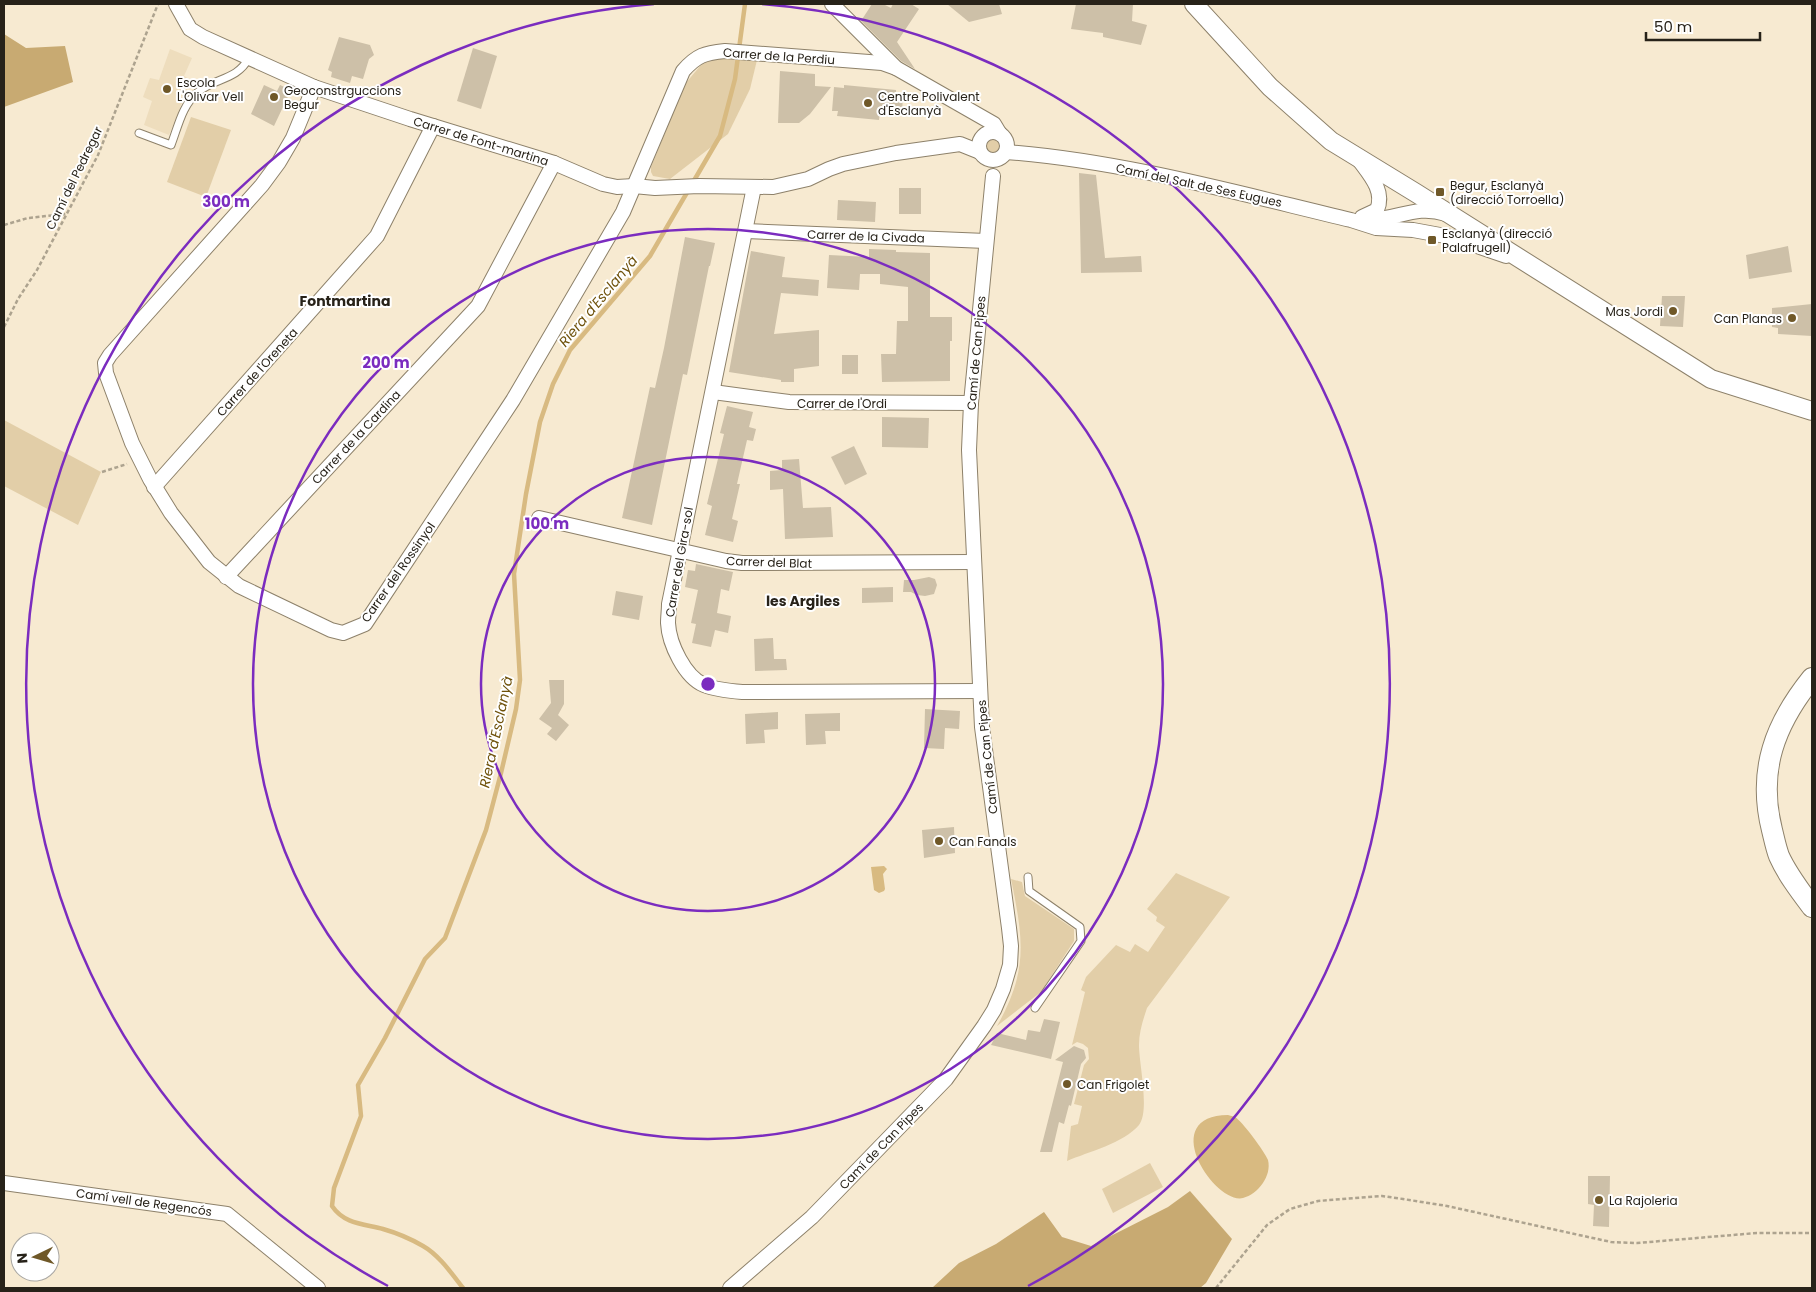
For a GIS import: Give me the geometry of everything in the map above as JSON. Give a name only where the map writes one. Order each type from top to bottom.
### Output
[{"type":"main road","points":[[1812,678],[1796,698],[1781,724],[1772,748],[1767,772],[1769,816],[1779,855],[1812,907]]},
{"type":"main road","points":[[1812,687],[1803,697],[1787,725],[1779,749],[1775,770],[1777,816],[1785,852],[1793,868],[1812,895]]},
{"type":"street","name":"Carrer de Font-martina","points":[[176,4],[190,29],[203,37],[314,87],[554,163],[603,184],[617,187],[773,187],[808,179],[843,164],[924,149],[960,144],[981,154]]},
{"type":"street","points":[[832,4],[896,68],[994,124],[1004,146]]},
{"type":"street","points":[[1194,4],[1270,87],[1331,142],[1711,379],[1812,411]]},
{"type":"street","points":[[857,61],[868,58],[870,51],[861,34]]},
{"type":"street","name":"Carrer de la Perdiu","points":[[634,186],[683,71],[699,56],[710,52],[748,52],[882,63],[896,68]]},
{"type":"street","name":"Carrer del Rossinyol","points":[[314,87],[293,138],[279,162],[262,185],[110,355],[105,363],[106,373],[132,442],[154,487],[171,513],[209,562],[239,586],[331,630],[343,633],[364,624],[513,400],[623,212],[634,186]]},
{"type":"street","name":"Carrer de l'Oreneta","points":[[154,487],[378,236],[433,126]]},
{"type":"street","points":[[993,176],[981,154],[978,144],[984,135],[993,132],[1004,146]]},
{"type":"street","points":[[981,154],[989,160],[996,160],[1004,146]]},
{"type":"street","name":"Camí del Salt de Ses Eugues","points":[[1004,146],[1046,157],[1137,170],[1351,220],[1376,228],[1413,230],[1451,237],[1526,262]]},
{"type":"street","name":"Camí de Can Pipes","points":[[730,1288],[812,1217],[946,1079],[994,1010],[1010,965],[1011,946],[982,727],[970,450],[972,403],[993,176],[1004,146]]},
{"type":"street","points":[[1351,220],[1377,210],[1380,202],[1380,193],[1357,157]]},
{"type":"street","name":"Carrer de la Cardina","points":[[226,577],[478,306],[554,163]]},
{"type":"street","name":"Carrer del Gira-sol","points":[[754,187],[669,604],[668,623],[679,659],[689,672],[703,684],[721,690],[743,692],[980,691]]},
{"type":"street","points":[[1409,189],[1422,204],[1422,216],[1418,225],[1413,230]]},
{"type":"street","name":"Camí del Salt de Ses Eugues","points":[[1351,220],[1380,220],[1422,210],[1439,212],[1454,217]]},
{"type":"street","name":"Carrer de la Civada","points":[[746,230],[986,241]]},
{"type":"street","name":"Carrer de l'Ordi","points":[[713,392],[789,402],[972,403]]},
{"type":"street","name":"Carrer del Blat","points":[[539,518],[726,561],[742,563],[974,562]]},
{"type":"street","name":"Camí vell de Regencós","points":[[4,1183],[227,1214],[318,1288]]},
{"type":"lane","points":[[139,133],[171,145],[189,102],[204,87],[237,73],[244,68],[248,58]]},
{"type":"lane","points":[[1028,877],[1029,891],[1080,927],[1081,941],[1035,1008]]},
{"type":"path","name":"Camí del Pedregar","points":[[4,326],[18,299],[37,270],[98,155],[158,4]]},
{"type":"path","points":[[4,225],[28,218],[66,214]]},
{"type":"path","points":[[102,472],[140,460]]},
{"type":"path","points":[[1216,1288],[1267,1225],[1290,1209],[1318,1201],[1382,1196],[1403,1198],[1611,1242],[1636,1243],[1757,1233],[1812,1233]]},
{"type":"shaded area","points":[[4,34],[26,48],[65,46],[73,82],[4,107]]},
{"type":"shaded area","name":"Escola L'Olivar Vell","points":[[170,49],[192,58],[184,76],[191,80],[169,135],[144,125],[152,101],[143,97],[150,78],[159,80]]},
{"type":"shaded area","points":[[711,58],[757,60],[750,89],[728,134],[670,179],[653,176],[651,167],[685,84],[701,65]]},
{"type":"shaded area","points":[[191,117],[231,130],[206,197],[167,182]]},
{"type":"shaded area","points":[[990,138],[996,138],[1001,143],[999,152],[990,154],[985,149],[985,143]]},
{"type":"shaded area","points":[[4,420],[101,472],[78,525],[4,486]]},
{"type":"shaded area","points":[[884,866],[887,869],[883,874],[885,889],[879,893],[874,890],[871,867]]},
{"type":"shaded area","points":[[1176,873],[1230,897],[1147,1008],[1139,1040],[1144,1109],[1139,1125],[1115,1142],[1067,1161],[1071,1126],[1078,1124],[1082,1106],[1074,1104],[1084,1065],[1089,1059],[1088,1048],[1077,1042],[1072,1045],[1085,992],[1081,990],[1086,977],[1116,945],[1130,952],[1135,944],[1148,952],[1165,927],[1156,921],[1157,917],[1147,909]]},
{"type":"shaded area","points":[[1011,879],[1022,882],[1025,896],[1074,929],[1074,941],[1041,992],[997,1026],[1007,1006],[1019,970],[1020,937]]},
{"type":"shaded area","points":[[1228,1115],[1235,1117],[1243,1124],[1268,1160],[1268,1172],[1263,1184],[1254,1193],[1243,1198],[1231,1196],[1219,1188],[1207,1175],[1198,1160],[1194,1144],[1196,1129],[1207,1119]]},
{"type":"shaded area","points":[[1150,1163],[1163,1187],[1113,1213],[1102,1189]]},
{"type":"shaded area","points":[[1190,1191],[1232,1239],[1206,1283],[1200,1288],[932,1288],[959,1263],[996,1244],[1044,1212],[1062,1237],[1091,1246],[1168,1207]]},
{"type":"building","points":[[872,4],[883,4],[891,8],[893,4],[911,4],[919,9],[897,42],[915,69],[901,61],[861,21]]},
{"type":"building","points":[[947,4],[999,4],[1002,14],[969,22]]},
{"type":"building","points":[[1076,4],[1133,4],[1132,21],[1147,25],[1141,45],[1103,37],[1103,33],[1071,29]]},
{"type":"building","points":[[339,37],[370,45],[374,55],[369,59],[363,79],[352,76],[350,83],[331,77],[332,72],[328,70]]},
{"type":"building","points":[[473,48],[497,56],[481,109],[457,101]]},
{"type":"building","points":[[780,71],[815,74],[815,86],[831,87],[810,114],[799,123],[778,123]]},
{"type":"building","points":[[264,85],[277,91],[280,85],[291,90],[274,126],[251,114]]},
{"type":"building","name":"Centre Polivalent d'Esclanyà","points":[[844,85],[896,90],[896,94],[903,95],[902,113],[880,112],[879,120],[837,116],[838,111],[832,111],[834,87],[844,88]]},
{"type":"building","points":[[1079,173],[1096,175],[1105,258],[1141,256],[1142,272],[1081,273]]},
{"type":"building","points":[[899,188],[921,188],[921,214],[899,214]]},
{"type":"building","points":[[838,200],[876,202],[875,222],[837,220]]},
{"type":"building","points":[[685,237],[715,243],[687,375],[683,374],[652,525],[622,518],[650,387],[655,388],[664,348]]},
{"type":"building","points":[[1788,246],[1792,272],[1749,279],[1746,255]]},
{"type":"building","points":[[869,249],[930,253],[930,317],[952,317],[950,381],[882,382],[881,354],[896,354],[897,321],[908,321],[908,287],[880,284],[880,274],[860,274],[859,290],[827,288],[829,255],[869,257]]},
{"type":"building","points":[[751,251],[785,257],[782,277],[819,280],[818,296],[781,293],[774,334],[819,330],[819,366],[794,369],[794,382],[781,382],[781,380],[729,372]]},
{"type":"building","name":"Mas Jordi","points":[[1662,296],[1685,296],[1683,327],[1660,326]]},
{"type":"building","name":"Can Planas","points":[[1812,304],[1812,336],[1778,334],[1778,328],[1772,327],[1772,308]]},
{"type":"building","points":[[842,355],[858,355],[858,374],[842,374]]},
{"type":"building","points":[[727,406],[753,412],[749,427],[756,429],[753,441],[747,440],[737,484],[740,484],[732,519],[738,521],[733,542],[705,535],[712,506],[707,504],[724,434],[720,433]]},
{"type":"building","points":[[882,417],[929,418],[928,448],[882,447]]},
{"type":"building","points":[[854,446],[867,474],[845,485],[831,457]]},
{"type":"building","points":[[799,459],[803,508],[831,507],[833,537],[785,539],[783,489],[770,490],[770,471],[782,470],[782,460]]},
{"type":"building","points":[[696,564],[733,572],[729,591],[721,589],[717,613],[731,616],[728,633],[715,630],[711,647],[692,643],[696,624],[691,623],[698,590],[685,587],[688,570],[695,571]]},
{"type":"building","points":[[929,577],[935,579],[937,585],[934,594],[925,596],[903,592],[904,580]]},
{"type":"building","points":[[893,587],[893,602],[862,603],[862,588]]},
{"type":"building","points":[[616,591],[643,596],[639,620],[612,615]]},
{"type":"building","points":[[773,638],[774,659],[786,659],[787,670],[755,671],[754,639]]},
{"type":"building","points":[[549,680],[564,680],[564,704],[558,715],[569,725],[556,741],[547,734],[552,728],[539,719],[551,703]]},
{"type":"building","points":[[925,709],[960,711],[959,729],[945,728],[944,749],[924,748]]},
{"type":"building","points":[[778,712],[778,729],[764,730],[765,743],[746,744],[745,714]]},
{"type":"building","points":[[840,713],[840,731],[825,731],[826,744],[806,745],[805,714]]},
{"type":"building","name":"Can Fanals","points":[[954,827],[955,853],[924,858],[922,830]]},
{"type":"building","name":"Can Frigolet","points":[[1044,1019],[1060,1022],[1051,1059],[991,1045],[997,1033],[1026,1040],[1028,1030],[1040,1032]]},
{"type":"building","name":"Can Frigolet","points":[[1074,1046],[1084,1050],[1086,1058],[1081,1064],[1071,1106],[1069,1105],[1064,1124],[1059,1122],[1052,1152],[1040,1152],[1063,1062],[1055,1060]]},
{"type":"building","name":"La Rajoleria","points":[[1588,1176],[1610,1176],[1609,1227],[1593,1226],[1594,1205],[1588,1204]]},
{"type":"waterway","name":"Riera d'Esclanyà","points":[[463,1288],[440,1260],[423,1246],[393,1232],[348,1220],[342,1216],[332,1206],[334,1188],[361,1116],[358,1085],[385,1038],[425,959],[445,938],[486,830],[516,709],[520,680],[514,574],[526,494],[540,422],[553,384],[570,350],[650,256],[720,136],[735,79],[745,4]]},
{"type":"place","name":"Escola L'Olivar Vell","points":[[167,89]]},
{"type":"place","name":"Geoconstrguccions Begur","points":[[274,97]]},
{"type":"place","name":"Centre Polivalent d'Esclanyà","points":[[868,103]]},
{"type":"place","name":"Begur, Esclanyà (direcció Torroella)","points":[[1440,192]]},
{"type":"place","name":"Esclanyà (direcció Palafrugell)","points":[[1432,240]]},
{"type":"place","name":"Mas Jordi","points":[[1673,311]]},
{"type":"place","name":"Can Planas","points":[[1792,318]]},
{"type":"place","name":"Can Fanals","points":[[939,841]]},
{"type":"place","name":"Can Frigolet","points":[[1067,1084]]},
{"type":"place","name":"La Rajoleria","points":[[1599,1200]]},
{"type":"district","name":"Fontmartina","points":[[345,301]]},
{"type":"district","name":"les Argiles","points":[[803,601]]}]
